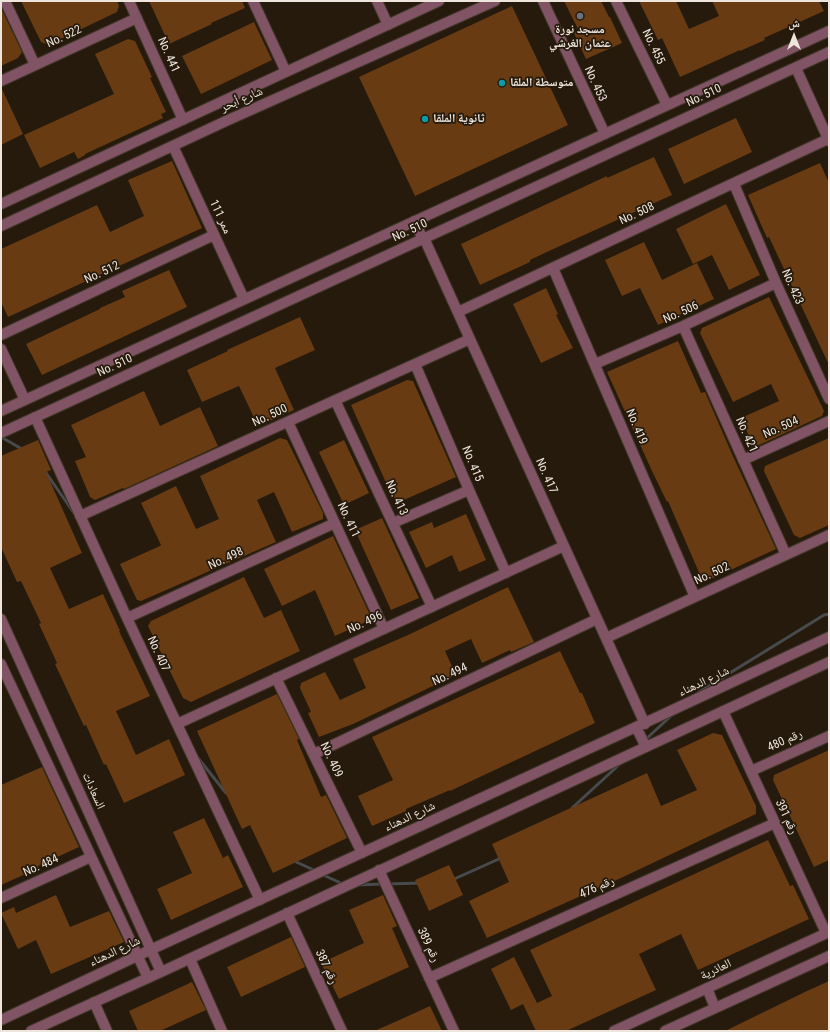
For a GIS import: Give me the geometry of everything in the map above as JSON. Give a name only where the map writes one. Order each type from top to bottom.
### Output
[{"type":"street","points":[[5,1],[35,65]]},
{"type":"street","name":"No. 441","points":[[129,1],[183,120]]},
{"type":"street","points":[[253,1],[286,72]]},
{"type":"street","points":[[377,1],[388,25]]},
{"type":"street","name":"شارع أبحر","points":[[1,204],[439,1]]},
{"type":"street","name":"شارع أبحر","points":[[1,226],[173,146],[495,1]]},
{"type":"street","name":"No. 453","points":[[542,1],[605,134]]},
{"type":"street","name":"No. 455","points":[[616,1],[667,105]]},
{"type":"street","name":"No. 522","points":[[1,80],[137,18]]},
{"type":"street","name":"No. 510","points":[[1,411],[829,31]]},
{"type":"street","name":"No. 510","points":[[1,433],[829,52]]},
{"type":"street","points":[[796,68],[829,140]]},
{"type":"street","name":"No. 508","points":[[458,312],[829,140]]},
{"type":"street","name":"ممر 111","points":[[173,146],[244,299]]},
{"type":"street","name":"No. 423","points":[[734,184],[776,283],[829,399]]},
{"type":"street","name":"No. 417","points":[[414,221],[458,312],[606,638],[641,726],[646,747]]},
{"type":"street","name":"No. 512","points":[[1,335],[214,235]]},
{"type":"street","name":"No. 419","points":[[553,268],[695,596]]},
{"type":"street","name":"No. 506","points":[[594,364],[683,326],[776,283]]},
{"type":"street","name":"No. 421","points":[[683,326],[786,555]]},
{"type":"street","name":"No. 500","points":[[80,516],[470,339]]},
{"type":"street","points":[[1,349],[25,400]]},
{"type":"street","name":"No. 415","points":[[415,364],[506,573]]},
{"type":"street","name":"No. 413","points":[[335,400],[432,607]]},
{"type":"street","name":"No. 407","points":[[35,417],[127,618],[260,900]]},
{"type":"street","name":"No. 504","points":[[743,460],[829,420]]},
{"type":"street","name":"No. 411","points":[[288,422],[384,629]]},
{"type":"street","points":[[393,523],[469,490]]},
{"type":"street","name":"No. 498","points":[[127,618],[335,523]]},
{"type":"street","name":"No. 502","points":[[606,638],[829,535]]},
{"type":"street","name":"No. 496","points":[[177,724],[564,546]]},
{"type":"street","name":"السعادات","points":[[1,619],[161,972]]},
{"type":"street","name":"No. 494","points":[[314,754],[597,620]]},
{"type":"street","name":"شارع الدهناء","points":[[1,1020],[829,638]]},
{"type":"street","points":[[31,1031],[190,959],[829,662]]},
{"type":"street","points":[[1,664],[148,978]]},
{"type":"street","name":"No. 409","points":[[276,678],[362,853]]},
{"type":"street","name":"رقم 391","points":[[723,711],[827,933]]},
{"type":"street","name":"رقم 480","points":[[751,771],[829,736]]},
{"type":"street","name":"رقم 476","points":[[429,978],[775,823]]},
{"type":"street","name":"No. 484","points":[[1,898],[91,857]]},
{"type":"street","name":"رقم 389","points":[[379,870],[454,1031]]},
{"type":"street","name":"رقم 387","points":[[287,913],[342,1031]]},
{"type":"street","name":"العاذرية","points":[[614,1031],[827,933]]},
{"type":"street","points":[[665,1031],[829,956]]},
{"type":"street","points":[[190,959],[222,1031]]},
{"type":"street","points":[[707,988],[715,1008]]},
{"type":"street","points":[[94,1002],[107,1031]]},
{"type":"building","points":[[21,1],[117,1],[119,6],[117,12],[48,45],[41,42]]},
{"type":"building","points":[[149,1],[242,1],[245,8],[169,44]]},
{"type":"building","points":[[564,1],[601,1],[622,43],[586,59],[574,33],[579,31]]},
{"type":"building","points":[[639,1],[676,1],[689,29],[719,16],[712,1],[819,1],[824,11],[764,38],[765,40],[680,77],[662,38],[658,40]]},
{"type":"building","points":[[512,6],[568,125],[415,196],[359,77]]},
{"type":"building","points":[[1,8],[22,52],[18,58],[1,66]]},
{"type":"building","points":[[254,22],[272,60],[201,94],[182,56]]},
{"type":"building","points":[[128,39],[135,41],[152,77],[150,78],[166,112],[161,114],[163,118],[85,154],[78,159],[74,152],[40,168],[24,135],[114,94],[95,54]]},
{"type":"building","points":[[1,87],[23,134],[1,145]]},
{"type":"building","points":[[736,118],[752,152],[684,184],[668,149]]},
{"type":"building","points":[[654,157],[672,195],[549,251],[530,260],[530,262],[480,285],[461,244],[607,176],[607,178]]},
{"type":"building","points":[[172,161],[202,228],[8,317],[1,302],[1,249],[97,205],[110,232],[144,216],[128,180]]},
{"type":"building","points":[[820,163],[829,183],[829,365],[769,237],[767,238],[748,195]]},
{"type":"building","points":[[726,204],[760,275],[729,290],[712,255],[693,264],[676,229]]},
{"type":"building","points":[[644,242],[662,280],[697,263],[714,299],[658,325],[640,288],[622,296],[605,260]]},
{"type":"building","points":[[169,270],[187,307],[42,375],[26,344],[125,297],[122,291]]},
{"type":"building","points":[[546,288],[558,314],[556,315],[573,348],[541,363],[513,304]]},
{"type":"building","points":[[769,297],[824,411],[822,416],[757,446],[752,443],[741,418],[779,401],[771,384],[733,402],[700,333],[702,328]]},
{"type":"building","points":[[300,317],[315,350],[275,368],[294,410],[258,426],[239,386],[202,402],[187,370]]},
{"type":"building","points":[[678,341],[701,393],[705,392],[776,549],[713,578],[701,577],[668,501],[667,502],[652,471],[607,372]]},
{"type":"building","points":[[407,380],[413,381],[456,477],[397,503],[388,487],[351,405]]},
{"type":"building","points":[[144,391],[160,426],[200,407],[218,446],[124,489],[123,488],[95,500],[90,497],[75,461],[86,457],[71,425]]},
{"type":"building","points":[[280,438],[287,440],[323,513],[323,519],[292,532],[274,492],[257,500],[276,542],[141,601],[137,600],[120,564],[161,545],[141,503],[176,486],[196,529],[219,519],[200,476]]},
{"type":"building","points":[[829,438],[829,525],[800,538],[794,535],[764,471],[765,466]]},
{"type":"building","points":[[38,440],[51,470],[46,472],[82,553],[50,568],[69,609],[103,594],[150,696],[116,711],[136,755],[169,739],[185,775],[124,803],[106,764],[104,765],[86,725],[84,726],[55,664],[57,663],[39,624],[41,623],[21,581],[17,582],[1,547],[1,456]]},
{"type":"building","points":[[344,440],[369,493],[344,505],[319,452]]},
{"type":"building","points":[[466,514],[486,560],[459,572],[452,555],[426,568],[409,532],[432,522],[434,528]]},
{"type":"building","points":[[382,518],[419,598],[391,610],[355,530]]},
{"type":"building","points":[[333,536],[370,615],[368,621],[335,636],[315,590],[282,606],[264,569]]},
{"type":"building","points":[[244,577],[264,618],[281,610],[300,651],[191,702],[183,698],[148,626],[151,621]]},
{"type":"building","points":[[508,587],[534,642],[511,652],[510,650],[482,663],[471,639],[445,651],[456,675],[353,724],[319,737],[308,713],[311,712],[300,688],[301,683],[325,672],[340,700],[366,688],[353,659],[408,635]]},
{"type":"building","points":[[560,651],[580,693],[582,693],[595,723],[372,826],[358,796],[393,780],[372,737]]},
{"type":"building","points":[[277,694],[299,739],[297,740],[321,797],[326,795],[347,838],[273,873],[250,825],[242,829],[197,731]]},
{"type":"building","points":[[713,733],[722,735],[756,806],[756,814],[621,878],[487,938],[469,901],[509,882],[492,844],[647,773],[661,806],[697,790],[677,750]]},
{"type":"building","points":[[829,750],[829,860],[814,867],[773,780],[774,775]]},
{"type":"building","points":[[42,767],[79,847],[38,866],[39,868],[1,885],[1,785]]},
{"type":"building","points":[[204,818],[223,858],[228,855],[243,887],[171,920],[157,889],[192,873],[173,832]]},
{"type":"building","points":[[768,840],[790,886],[793,885],[809,919],[698,970],[681,934],[639,954],[656,990],[566,1031],[536,1031],[523,1004],[511,1010],[491,969],[514,957],[537,1003],[552,996],[530,950]]},
{"type":"building","points":[[449,865],[463,895],[429,911],[415,880]]},
{"type":"building","points":[[56,895],[70,927],[109,911],[124,942],[51,974],[36,940],[18,949],[1,913],[14,907],[16,913]]},
{"type":"building","points":[[383,895],[397,926],[392,928],[409,967],[339,999],[321,963],[364,943],[349,910]]},
{"type":"building","points":[[291,937],[305,967],[241,997],[227,967]]},
{"type":"building","points":[[829,981],[829,1031],[725,1031],[807,991]]},
{"type":"building","points":[[192,982],[206,1010],[160,1031],[138,1031],[129,1011]]},
{"type":"building","points":[[430,1006],[442,1031],[374,1031],[395,1022]]},
{"type":"waterway","points":[[1,437],[22,449]]},
{"type":"waterway","points":[[44,470],[74,513]]},
{"type":"waterway","points":[[699,692],[824,615],[829,614]]},
{"type":"waterway","points":[[645,740],[673,714]]},
{"type":"waterway","points":[[198,758],[226,793]]},
{"type":"waterway","points":[[572,808],[621,763]]},
{"type":"waterway","points":[[452,880],[501,858]]},
{"type":"waterway","points":[[294,861],[316,871]]},
{"type":"waterway","points":[[321,874],[343,884]]},
{"type":"waterway","points":[[388,884],[421,883]]},
{"type":"waterway","points":[[356,885],[383,884]]},
{"type":"place","name":"مسجد نورة عثمان الغرشي","points":[[580,16]]},
{"type":"place","name":"متوسطة الملقا","points":[[502,83]]},
{"type":"place","name":"ثانوية الملقا","points":[[425,119]]}]
